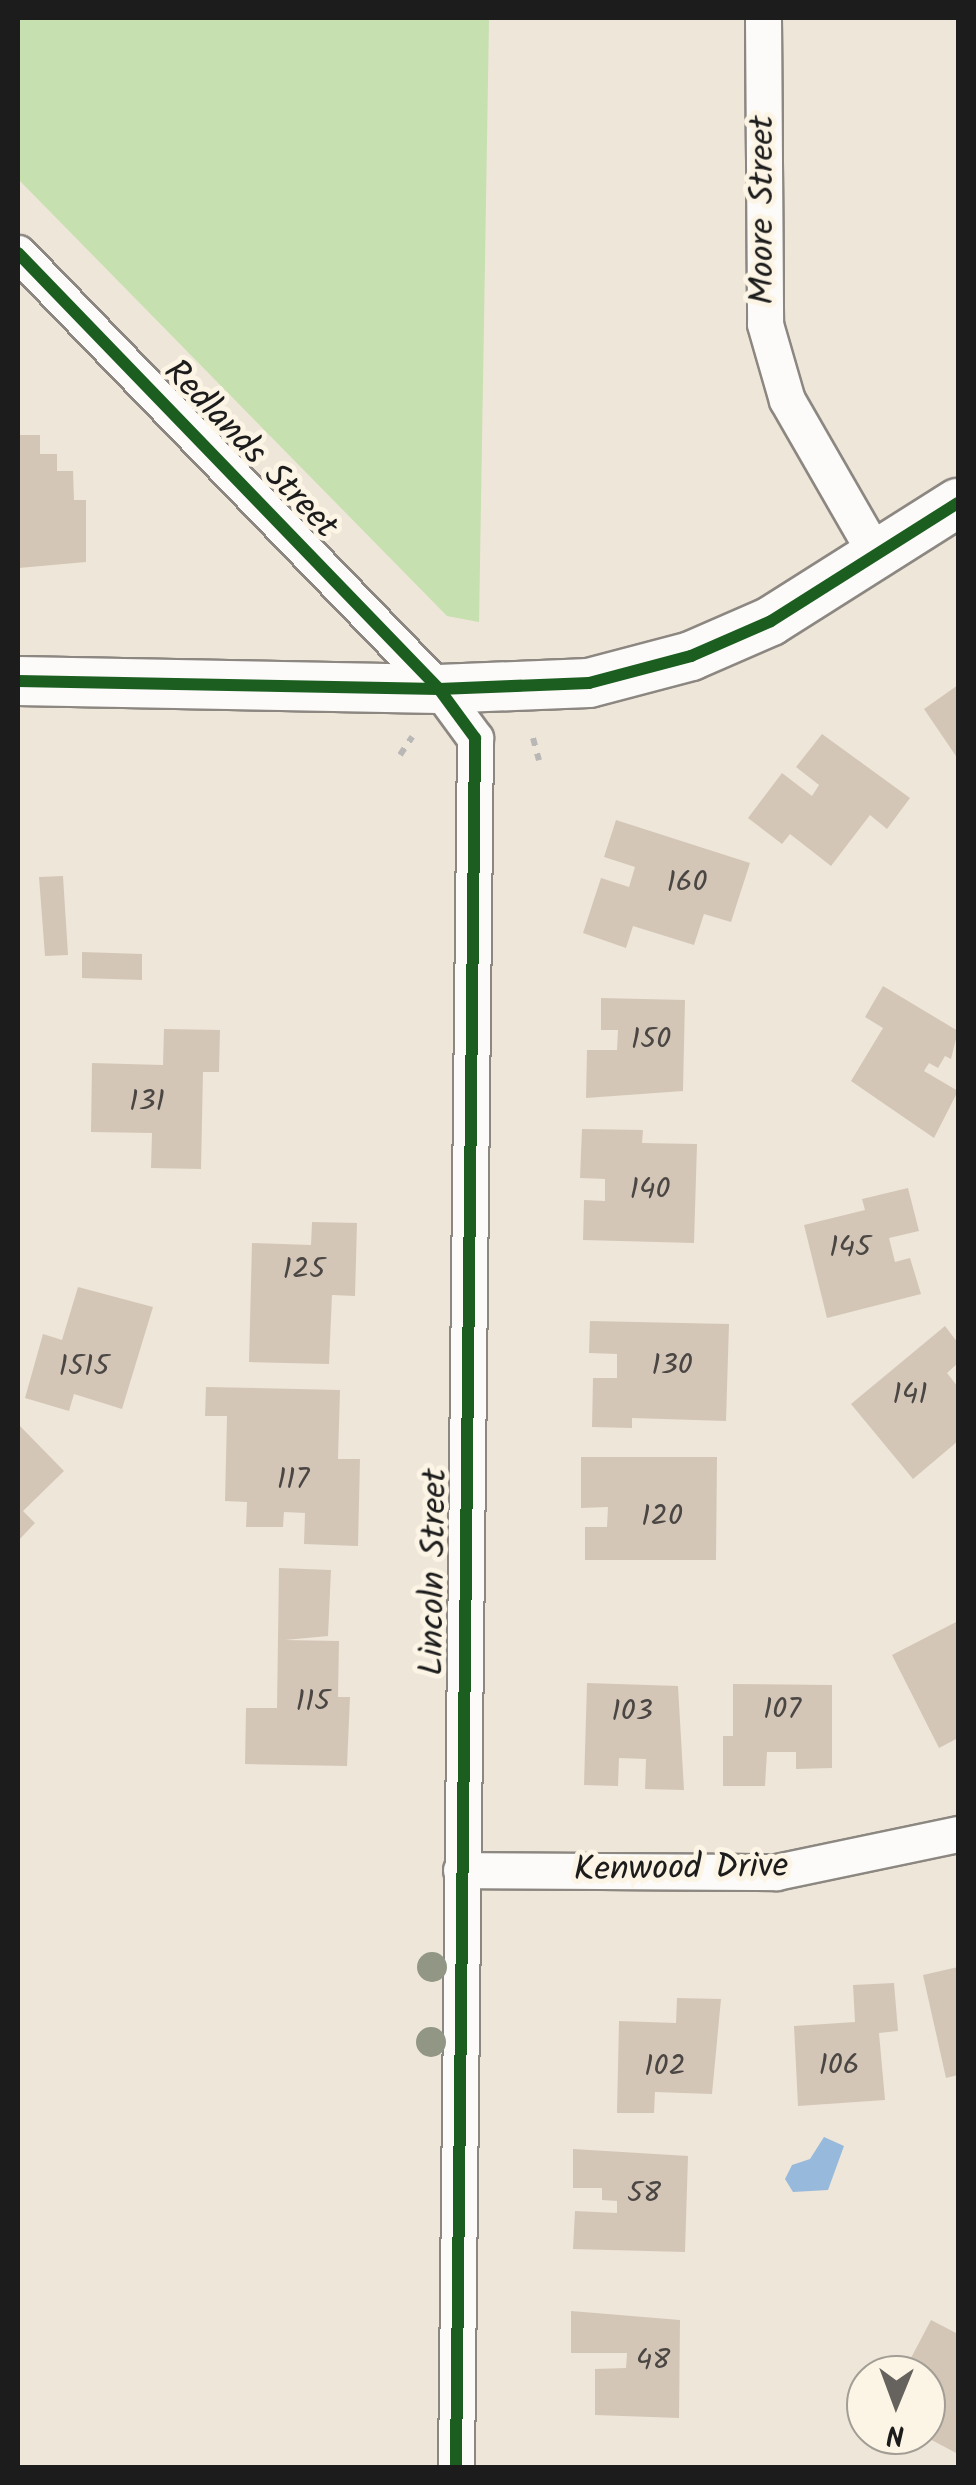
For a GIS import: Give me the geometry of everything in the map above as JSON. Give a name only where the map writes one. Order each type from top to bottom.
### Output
[{"type":"street","name":"Moore Street","points":[[763,18],[766,324],[787,400],[876,555]]},
{"type":"street","name":"Redlands Street","points":[[18,252],[439,689]]},
{"type":"street","points":[[18,680],[439,689],[589,684],[690,656],[771,621],[958,503]]},
{"type":"street","name":"Lincoln Street","points":[[439,689],[474,738],[456,2468]]},
{"type":"street","name":"Kenwood Drive","points":[[461,1870],[776,1872],[958,1834]]},
{"type":"path","points":[[400,755],[412,737]]},
{"type":"path","points":[[533,738],[539,760]]},
{"type":"green space","points":[[18,18],[489,18],[479,622],[447,616],[18,179]]},
{"type":"water","points":[[824,2137],[844,2146],[828,2190],[793,2192],[785,2179],[792,2165],[810,2159]]},
{"type":"building","points":[[18,435],[40,435],[40,454],[57,454],[57,471],[73,471],[74,500],[86,500],[86,562],[19,568]]},
{"type":"building","points":[[958,685],[958,759],[924,709]]},
{"type":"building","points":[[822,734],[910,798],[887,829],[870,815],[831,866],[790,834],[782,844],[748,818],[782,773],[812,796],[819,785],[796,767]]},
{"type":"building","points":[[616,820],[750,863],[731,922],[704,914],[694,945],[633,926],[626,948],[583,933],[601,878],[629,887],[635,867],[604,857]]},
{"type":"building","points":[[63,876],[68,955],[45,956],[39,877]]},
{"type":"building","points":[[82,952],[142,954],[142,980],[82,978]]},
{"type":"building","points":[[883,986],[958,1031],[951,1059],[945,1056],[938,1068],[929,1063],[924,1071],[958,1091],[934,1138],[851,1081],[883,1028],[865,1017]]},
{"type":"building","points":[[601,998],[685,1000],[683,1091],[586,1098],[587,1050],[617,1050],[618,1030],[601,1030]]},
{"type":"building","points":[[164,1029],[220,1030],[219,1072],[203,1072],[201,1169],[151,1168],[152,1133],[91,1132],[92,1063],[163,1065]]},
{"type":"building","points":[[582,1129],[643,1130],[642,1143],[697,1144],[694,1243],[583,1240],[584,1200],[605,1201],[605,1179],[580,1178]]},
{"type":"building","points":[[908,1188],[919,1231],[889,1238],[895,1262],[910,1258],[921,1294],[827,1318],[804,1225],[865,1210],[862,1199]]},
{"type":"building","points":[[312,1222],[357,1223],[355,1296],[332,1295],[329,1364],[249,1362],[252,1243],[311,1245]]},
{"type":"building","points":[[78,1287],[153,1307],[122,1409],[74,1394],[69,1411],[25,1398],[43,1334],[62,1340]]},
{"type":"building","points":[[590,1321],[729,1324],[726,1421],[632,1418],[632,1428],[592,1427],[593,1378],[617,1378],[617,1354],[589,1353]]},
{"type":"building","points":[[945,1326],[958,1343],[958,1363],[947,1373],[958,1387],[958,1441],[913,1479],[851,1404]]},
{"type":"building","points":[[206,1387],[340,1390],[338,1459],[360,1459],[358,1546],[304,1544],[305,1513],[284,1512],[283,1527],[246,1527],[247,1502],[225,1501],[227,1416],[205,1416]]},
{"type":"building","points":[[18,1424],[64,1471],[23,1511],[35,1523],[18,1541]]},
{"type":"building","points":[[581,1457],[717,1457],[716,1560],[585,1560],[585,1527],[607,1527],[608,1507],[581,1508]]},
{"type":"building","points":[[279,1568],[331,1570],[328,1636],[285,1640],[339,1641],[338,1697],[350,1697],[347,1766],[245,1764],[246,1708],[277,1708]]},
{"type":"building","points":[[958,1621],[958,1738],[939,1748],[892,1655]]},
{"type":"building","points":[[587,1683],[678,1686],[684,1790],[645,1789],[646,1759],[619,1758],[618,1786],[584,1785]]},
{"type":"building","points":[[733,1684],[832,1685],[832,1768],[796,1769],[796,1752],[767,1752],[765,1786],[723,1786],[723,1736],[733,1736]]},
{"type":"building","points":[[958,1967],[958,2075],[946,2078],[923,1975]]},
{"type":"building","points":[[894,1983],[898,2031],[879,2033],[885,2100],[798,2106],[794,2026],[855,2022],[853,1985]]},
{"type":"building","points":[[677,1998],[721,1999],[712,2094],[655,2092],[654,2113],[617,2113],[619,2021],[676,2023]]},
{"type":"building","points":[[573,2149],[688,2156],[685,2252],[573,2249],[575,2211],[617,2213],[617,2201],[602,2200],[602,2188],[573,2188]]},
{"type":"building","points":[[571,2311],[680,2320],[679,2418],[595,2415],[595,2369],[626,2368],[627,2353],[571,2353]]},
{"type":"building","points":[[931,2320],[958,2334],[958,2454],[946,2448],[946,2355],[913,2355]]},
{"type":"cycle path","points":[[18,253],[439,689],[475,738],[456,2468]]},
{"type":"cycle path","points":[[18,681],[439,689],[589,683],[691,656],[771,621],[958,503]]}]
